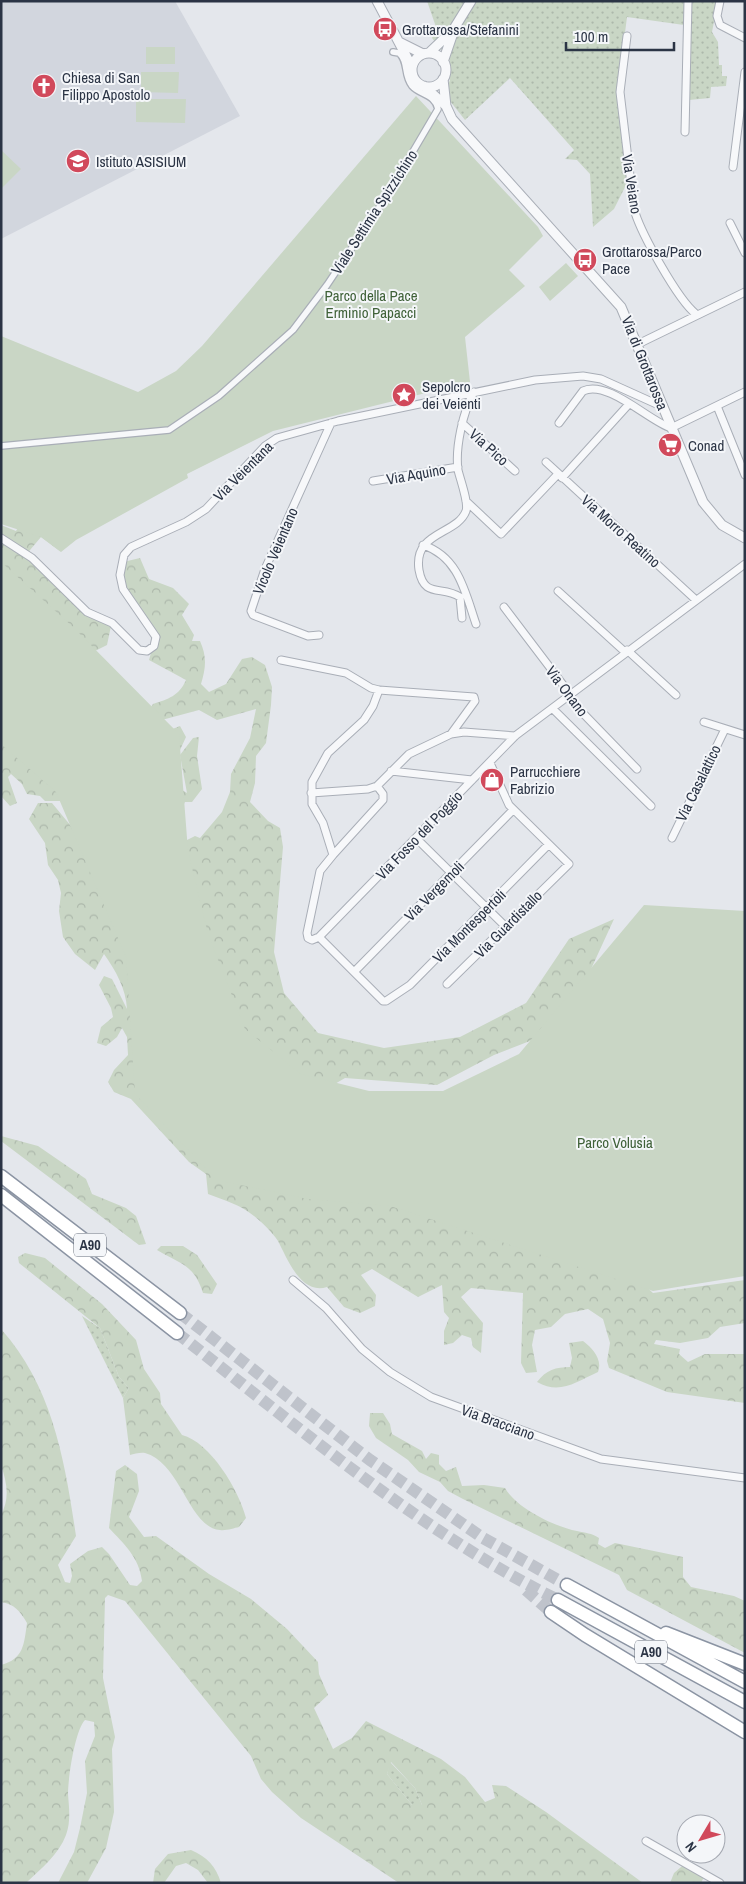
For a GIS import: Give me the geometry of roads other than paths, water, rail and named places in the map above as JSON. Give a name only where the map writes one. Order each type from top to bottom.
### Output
[{"type":"highway","name":"A90","points":[[1,1176],[180,1313]]},
{"type":"highway","name":"A90","points":[[1,1195],[177,1333]]},
{"type":"highway","name":"A90","points":[[567,1585],[745,1682]]},
{"type":"highway","name":"A90","points":[[745,1702],[554,1606],[609,1650],[745,1732]]},
{"type":"highway","points":[[630,1620],[690,1641],[745,1664]]},
{"type":"street","points":[[377,1],[398,42],[412,67],[413,77],[424,86],[435,86],[443,79],[446,71],[443,62],[437,55],[426,53],[398,42]]},
{"type":"street","points":[[443,62],[456,27],[471,1]]},
{"type":"street","points":[[684,132],[688,1]]},
{"type":"street","points":[[720,1],[717,16],[720,25],[745,38]]},
{"type":"street","points":[[412,67],[416,59],[426,53],[456,27]]},
{"type":"street","name":"Via Veiano","points":[[627,36],[620,92],[634,209],[639,224],[675,288],[696,314]]},
{"type":"street","name":"Viale Settimia Spizzichino","points":[[1,446],[169,430],[219,396],[293,330],[327,285],[388,194],[438,109],[431,97],[413,87],[407,77],[405,60],[399,53],[393,52]]},
{"type":"street","points":[[733,167],[745,72]]},
{"type":"street","name":"Via di Grottarossa","points":[[443,79],[446,106],[452,119],[617,300],[638,344],[705,506],[724,527],[745,538]]},
{"type":"street","name":"Via di Grottarossa","points":[[424,86],[446,106]]},
{"type":"street","points":[[730,223],[745,253]]},
{"type":"street","points":[[638,344],[696,314],[745,292]]},
{"type":"street","name":"Via Veientana","points":[[1,538],[32,558],[87,612],[112,623],[139,650],[148,650],[156,643],[156,637],[125,593],[121,582],[122,560],[127,550],[199,514],[273,440],[331,423],[535,380],[583,376],[620,386],[663,407]]},
{"type":"street","points":[[559,423],[583,391],[587,389],[605,391],[672,428],[745,392]]},
{"type":"street","points":[[462,618],[460,597],[429,589],[423,582],[418,561],[423,545],[461,517],[466,511],[466,501],[458,467],[462,423],[466,406],[474,392]]},
{"type":"street","points":[[466,501],[501,534],[629,404]]},
{"type":"street","points":[[717,406],[745,475]]},
{"type":"street","name":"Vicolo Veientano","points":[[319,634],[308,636],[253,615],[250,611],[265,569],[331,423]]},
{"type":"street","name":"Via Pico","points":[[462,423],[515,471]]},
{"type":"street","name":"Via Morro Reatino","points":[[546,462],[696,600]]},
{"type":"street","name":"Via Aquino","points":[[373,481],[458,467]]},
{"type":"street","points":[[423,545],[439,552],[454,566],[476,624]]},
{"type":"street","name":"Via Fosso del Poggio","points":[[319,937],[417,839],[515,736],[553,709],[626,651],[745,564]]},
{"type":"street","points":[[558,591],[676,695]]},
{"type":"street","name":"Via Onano","points":[[504,607],[574,704],[637,769]]},
{"type":"street","points":[[281,660],[346,673],[370,688],[379,690],[474,696],[475,701],[451,734]]},
{"type":"street","points":[[333,855],[322,820],[312,804],[312,781],[327,754],[358,727],[373,706],[379,690]]},
{"type":"street","points":[[553,709],[651,806]]},
{"type":"street","points":[[704,722],[745,735]]},
{"type":"street","name":"Via Casalattico","points":[[672,838],[725,729]]},
{"type":"street","points":[[311,793],[368,789],[377,786],[412,752],[451,734],[464,732],[515,736]]},
{"type":"street","points":[[490,763],[513,810],[548,845]]},
{"type":"street","points":[[391,771],[472,780]]},
{"type":"street","points":[[354,972],[319,937],[314,940],[309,939],[307,933],[320,871],[383,800],[384,794],[377,786]]},
{"type":"street","name":"Via Vergemoli","points":[[354,972],[513,810]]},
{"type":"street","points":[[417,839],[506,927]]},
{"type":"street","name":"Via Guardistallo","points":[[447,984],[569,864],[548,845]]},
{"type":"street","name":"Via Montespertoli","points":[[354,972],[384,1002],[410,985],[548,845]]},
{"type":"street","name":"Via Bracciano","points":[[292,1280],[326,1308],[362,1349],[390,1372],[431,1397],[601,1459],[745,1478]]},
{"type":"street","points":[[646,1841],[720,1883]]},
{"type":"tunnel","points":[[180,1313],[370,1460],[483,1538],[567,1585]]},
{"type":"tunnel","points":[[177,1333],[314,1441],[409,1511],[508,1573],[558,1600]]},
{"type":"tunnel","points":[[526,1590],[551,1612]]},
{"type":"place","name":"Grottarossa/Stefanini","points":[[385,29]]},
{"type":"place","name":"Chiesa di San Filippo Apostolo","points":[[44,86]]},
{"type":"place","name":"Istituto ASISIUM","points":[[78,161]]},
{"type":"place","name":"Grottarossa/Parco Pace","points":[[585,260]]},
{"type":"place","name":"Sepolcro dei Veienti","points":[[404,395]]},
{"type":"place","name":"Conad","points":[[670,445]]},
{"type":"place","name":"Parrucchiere Fabrizio","points":[[492,780]]},
{"type":"park label","name":"Parco della Pace Erminio Papacci","points":[[371,304]]},
{"type":"park label","name":"Parco Volusia","points":[[615,1142]]}]
